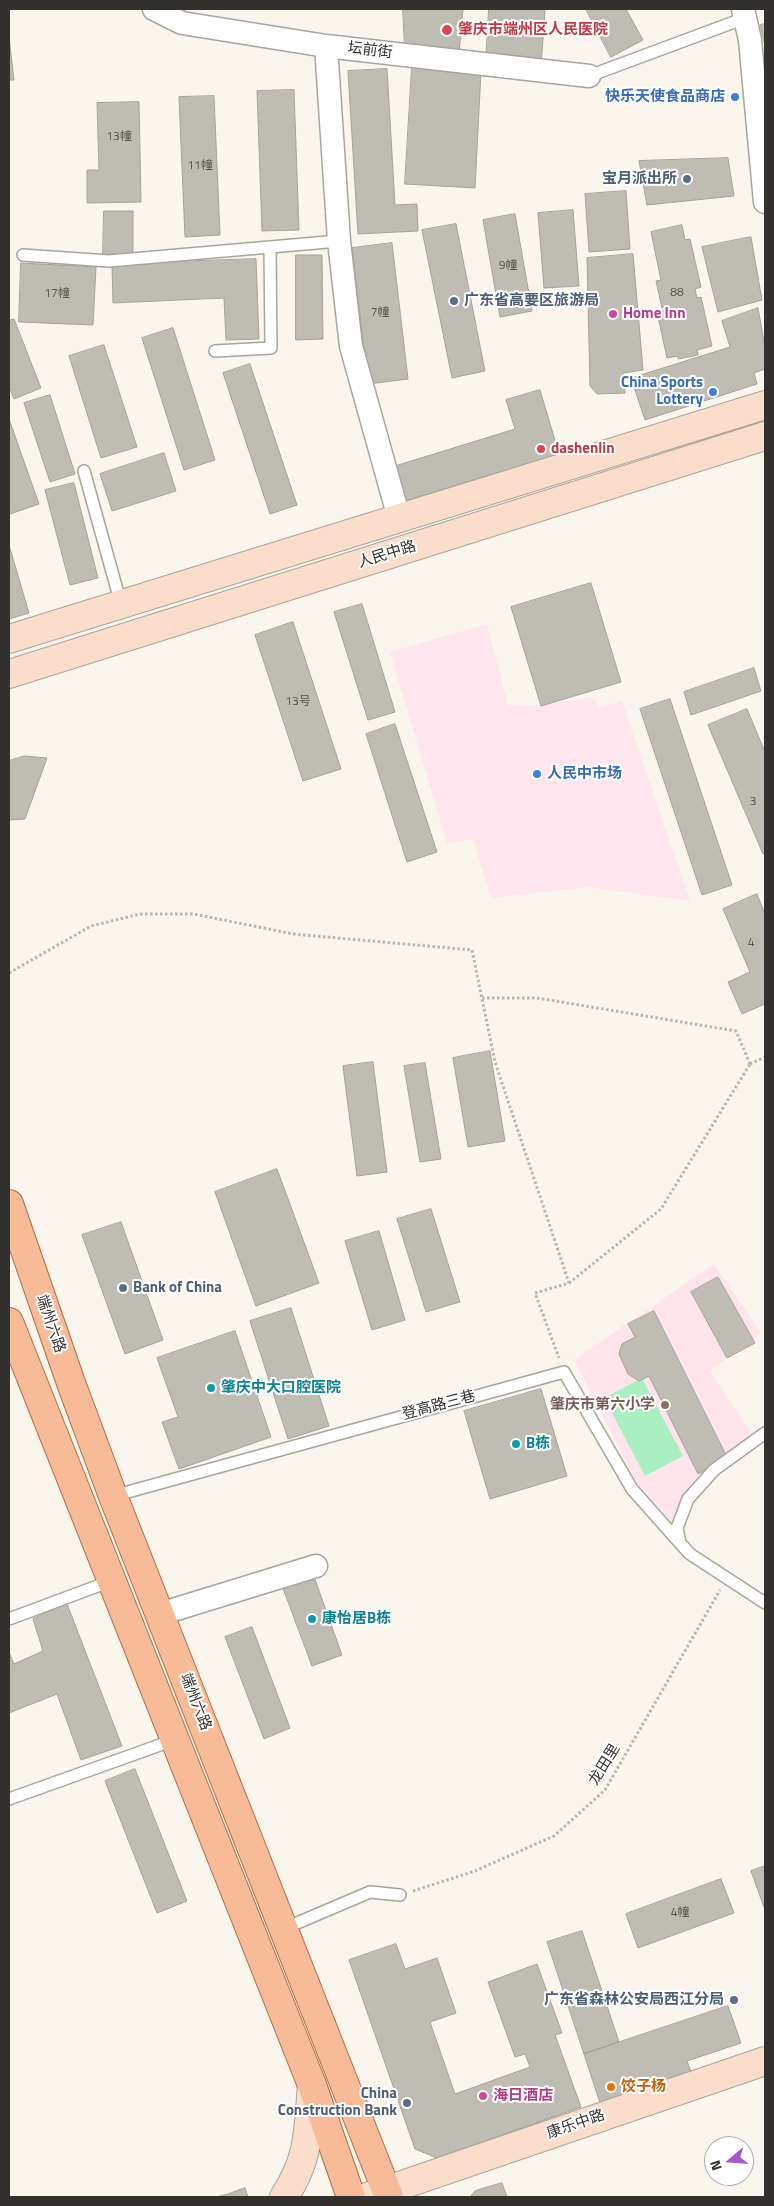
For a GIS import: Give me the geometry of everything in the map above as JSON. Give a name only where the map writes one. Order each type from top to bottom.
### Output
[{"type":"main road","name":"人民中路","points":[[9,639],[765,405]]},
{"type":"main road","name":"人民中路","points":[[9,674],[765,436]]},
{"type":"main road","name":"端州六路","points":[[9,1204],[71,1383],[113,1496],[283,1929],[381,2195]]},
{"type":"main road","points":[[9,1322],[312,2085],[351,2197]]},
{"type":"main road","name":"康乐中路","points":[[381,2195],[765,2061]]},
{"type":"main road","name":"康乐中路","points":[[423,2197],[765,2081]]},
{"type":"main road","points":[[284,2197],[297,2177],[306,2154],[312,2085]]},
{"type":"street","name":"坛前街","points":[[154,9],[182,23],[326,46],[589,76]]},
{"type":"street","points":[[744,14],[750,40],[765,202]]},
{"type":"street","points":[[326,46],[339,242],[351,346],[399,518]]},
{"type":"street","points":[[160,1614],[316,1566]]},
{"type":"lane","points":[[589,76],[744,14]]},
{"type":"lane","points":[[23,255],[109,261],[339,242]]},
{"type":"lane","points":[[215,352],[271,348],[270,247]]},
{"type":"lane","points":[[84,471],[121,604]]},
{"type":"lane","points":[[564,1372],[632,1488],[690,1554],[727,1576],[765,1603]]},
{"type":"lane","name":"登高路三巷","points":[[113,1496],[564,1372]]},
{"type":"lane","points":[[680,1543],[677,1528],[688,1499],[714,1470],[765,1433]]},
{"type":"lane","points":[[9,1619],[111,1581]]},
{"type":"lane","points":[[9,1799],[174,1740]]},
{"type":"lane","points":[[283,1929],[370,1892],[400,1895]]},
{"type":"path","points":[[9,973],[91,926],[140,914],[194,914],[293,934],[472,950],[495,1062],[569,1283]]},
{"type":"path","points":[[482,998],[538,998],[736,1031],[750,1064]]},
{"type":"path","points":[[564,1372],[535,1293],[569,1283],[661,1209],[750,1064],[765,1058]]},
{"type":"path","name":"龙田里","points":[[400,1895],[475,1871],[554,1836],[605,1790],[727,1576]]},
{"type":"shaded area","name":"人民中市场","points":[[487,624],[508,705],[533,706],[594,697],[599,708],[622,701],[690,901],[588,887],[491,898],[473,839],[447,843],[390,652]]},
{"type":"shaded area","name":"肇庆市第六小学","points":[[714,1264],[761,1333],[710,1371],[756,1440],[688,1499],[677,1528],[635,1480],[574,1360]]},
{"type":"green space","points":[[642,1378],[683,1456],[645,1476],[604,1398]]},
{"type":"building","points":[[403,9],[463,9],[459,53],[405,49]]},
{"type":"building","points":[[489,9],[545,9],[541,67],[486,63]]},
{"type":"building","points":[[586,9],[626,9],[643,40],[611,57]]},
{"type":"building","points":[[765,24],[765,45],[760,25]]},
{"type":"building","points":[[9,37],[14,80],[9,80]]},
{"type":"building","points":[[412,67],[481,71],[475,188],[405,184]]},
{"type":"building","points":[[387,69],[395,205],[417,204],[418,231],[358,234],[348,71]]},
{"type":"building","points":[[294,90],[299,230],[262,231],[257,91]]},
{"type":"building","points":[[214,96],[220,235],[185,237],[179,97]]},
{"type":"building","points":[[139,102],[141,202],[87,203],[87,170],[99,170],[97,103]]},
{"type":"building","name":"宝月派出所","points":[[728,158],[734,196],[647,205],[639,161]]},
{"type":"building","points":[[626,191],[630,249],[589,252],[585,194]]},
{"type":"building","points":[[573,210],[579,286],[544,288],[538,213]]},
{"type":"building","points":[[104,211],[133,211],[133,254],[103,254]]},
{"type":"building","points":[[515,214],[532,311],[500,317],[483,220]]},
{"type":"building","name":"广东省高要区旅游局","points":[[456,224],[485,371],[452,378],[422,230]]},
{"type":"building","points":[[682,225],[685,240],[690,239],[701,287],[695,289],[697,298],[701,297],[712,346],[697,350],[698,355],[678,359],[678,356],[667,358],[657,312],[667,310],[666,307],[662,308],[656,281],[661,280],[651,232]]},
{"type":"building","points":[[751,237],[762,300],[718,312],[702,247]]},
{"type":"building","points":[[392,243],[408,379],[368,384],[352,248]]},
{"type":"building","name":"Home Inn","points":[[633,254],[643,370],[623,373],[625,393],[597,394],[590,386],[587,258]]},
{"type":"building","points":[[296,255],[322,255],[323,339],[296,340]]},
{"type":"building","points":[[256,259],[259,339],[226,340],[224,298],[113,303],[112,264]]},
{"type":"building","points":[[21,263],[96,267],[93,325],[19,322]]},
{"type":"building","points":[[758,308],[765,347],[765,369],[754,373],[757,384],[645,420],[631,378],[730,347],[722,321]]},
{"type":"building","points":[[14,319],[41,388],[14,399],[9,386],[9,321]]},
{"type":"building","points":[[173,328],[215,460],[184,470],[142,338]]},
{"type":"building","points":[[104,345],[137,447],[101,458],[69,356]]},
{"type":"building","points":[[250,364],[297,505],[270,514],[223,373]]},
{"type":"building","points":[[540,390],[559,454],[405,501],[395,466],[515,429],[506,400]]},
{"type":"building","points":[[50,395],[75,474],[50,482],[24,403]]},
{"type":"building","points":[[9,419],[39,504],[10,514],[9,512]]},
{"type":"building","points":[[164,453],[176,491],[112,511],[100,474]]},
{"type":"building","points":[[74,483],[98,578],[70,585],[45,490]]},
{"type":"building","points":[[9,545],[29,613],[9,619]]},
{"type":"building","points":[[591,583],[621,682],[541,706],[511,607]]},
{"type":"building","points":[[362,604],[395,712],[368,720],[334,612]]},
{"type":"building","points":[[293,622],[341,769],[303,781],[255,635]]},
{"type":"building","points":[[754,668],[761,691],[691,715],[684,692]]},
{"type":"building","points":[[670,699],[732,885],[702,895],[640,709]]},
{"type":"building","points":[[747,709],[765,752],[765,853],[763,854],[708,725]]},
{"type":"building","points":[[395,724],[437,852],[407,862],[366,734]]},
{"type":"building","points":[[24,756],[47,758],[25,819],[9,820],[9,761]]},
{"type":"building","points":[[757,894],[765,914],[765,1004],[742,1014],[728,982],[750,972],[723,909]]},
{"type":"building","points":[[490,1051],[505,1141],[468,1147],[453,1058]]},
{"type":"building","points":[[373,1062],[387,1172],[357,1176],[343,1066]]},
{"type":"building","points":[[425,1063],[441,1159],[420,1162],[404,1066]]},
{"type":"building","points":[[277,1169],[319,1283],[256,1306],[215,1192]]},
{"type":"building","points":[[431,1209],[460,1302],[426,1312],[397,1219]]},
{"type":"building","name":"Bank of China","points":[[121,1222],[163,1340],[125,1354],[82,1235]]},
{"type":"building","points":[[379,1231],[405,1320],[372,1330],[345,1241]]},
{"type":"building","points":[[718,1277],[755,1343],[727,1358],[691,1292]]},
{"type":"building","points":[[291,1308],[329,1426],[288,1439],[250,1321]]},
{"type":"building","points":[[654,1311],[728,1459],[698,1474],[649,1376],[639,1381],[628,1374],[619,1354],[622,1344],[635,1337],[628,1324]]},
{"type":"building","name":"肇庆中大口腔医院","points":[[235,1331],[271,1437],[179,1469],[162,1422],[178,1417],[157,1358]]},
{"type":"building","name":"B栋","points":[[541,1389],[567,1476],[490,1499],[464,1411]]},
{"type":"building","name":"康怡居B栋","points":[[312,1571],[342,1655],[312,1666],[281,1583]]},
{"type":"building","points":[[67,1604],[122,1746],[81,1760],[57,1694],[9,1713],[9,1652],[14,1664],[43,1651],[33,1619]]},
{"type":"building","points":[[252,1627],[290,1728],[264,1739],[225,1637]]},
{"type":"building","points":[[135,1769],[187,1901],[157,1913],[105,1781]]},
{"type":"building","points":[[765,1866],[765,1910],[751,1871]]},
{"type":"building","points":[[721,1879],[734,1913],[638,1948],[626,1914]]},
{"type":"building","points":[[582,1931],[619,2042],[584,2054],[547,1942]]},
{"type":"building","points":[[396,1944],[405,1969],[437,1958],[456,2013],[430,2022],[455,2094],[530,2067],[525,2054],[515,2057],[488,1982],[537,1964],[562,2033],[555,2035],[581,2107],[437,2158],[415,2149],[349,1960]]},
{"type":"building","points":[[728,2006],[741,2043],[687,2061],[691,2072],[600,2103],[584,2054]]},
{"type":"building","points":[[502,2183],[507,2197],[470,2197],[475,2191]]},
{"type":"building","points":[[245,2188],[248,2197],[216,2197],[228,2194]]},
{"type":"place","name":"肇庆市端州区人民医院","points":[[447,30]]},
{"type":"place","name":"快乐天使食品商店","points":[[735,97]]},
{"type":"place","name":"宝月派出所","points":[[687,179]]},
{"type":"place","name":"广东省高要区旅游局","points":[[454,301]]},
{"type":"place","name":"Home Inn","points":[[613,314]]},
{"type":"place","name":"China Sports Lottery","points":[[713,392]]},
{"type":"place","name":"dashenlin","points":[[541,449]]},
{"type":"place","name":"人民中市场","points":[[537,774]]},
{"type":"place","name":"Bank of China","points":[[123,1288]]},
{"type":"place","name":"肇庆中大口腔医院","points":[[211,1388]]},
{"type":"place","name":"肇庆市第六小学","points":[[665,1405]]},
{"type":"place","name":"B栋","points":[[516,1444]]},
{"type":"place","name":"康怡居B栋","points":[[312,1619]]},
{"type":"place","name":"广东省森林公安局西江分局","points":[[734,2000]]},
{"type":"place","name":"饺子杨","points":[[611,2087]]},
{"type":"place","name":"海日酒店","points":[[483,2096]]},
{"type":"place","name":"China Construction Bank","points":[[407,2103]]}]
